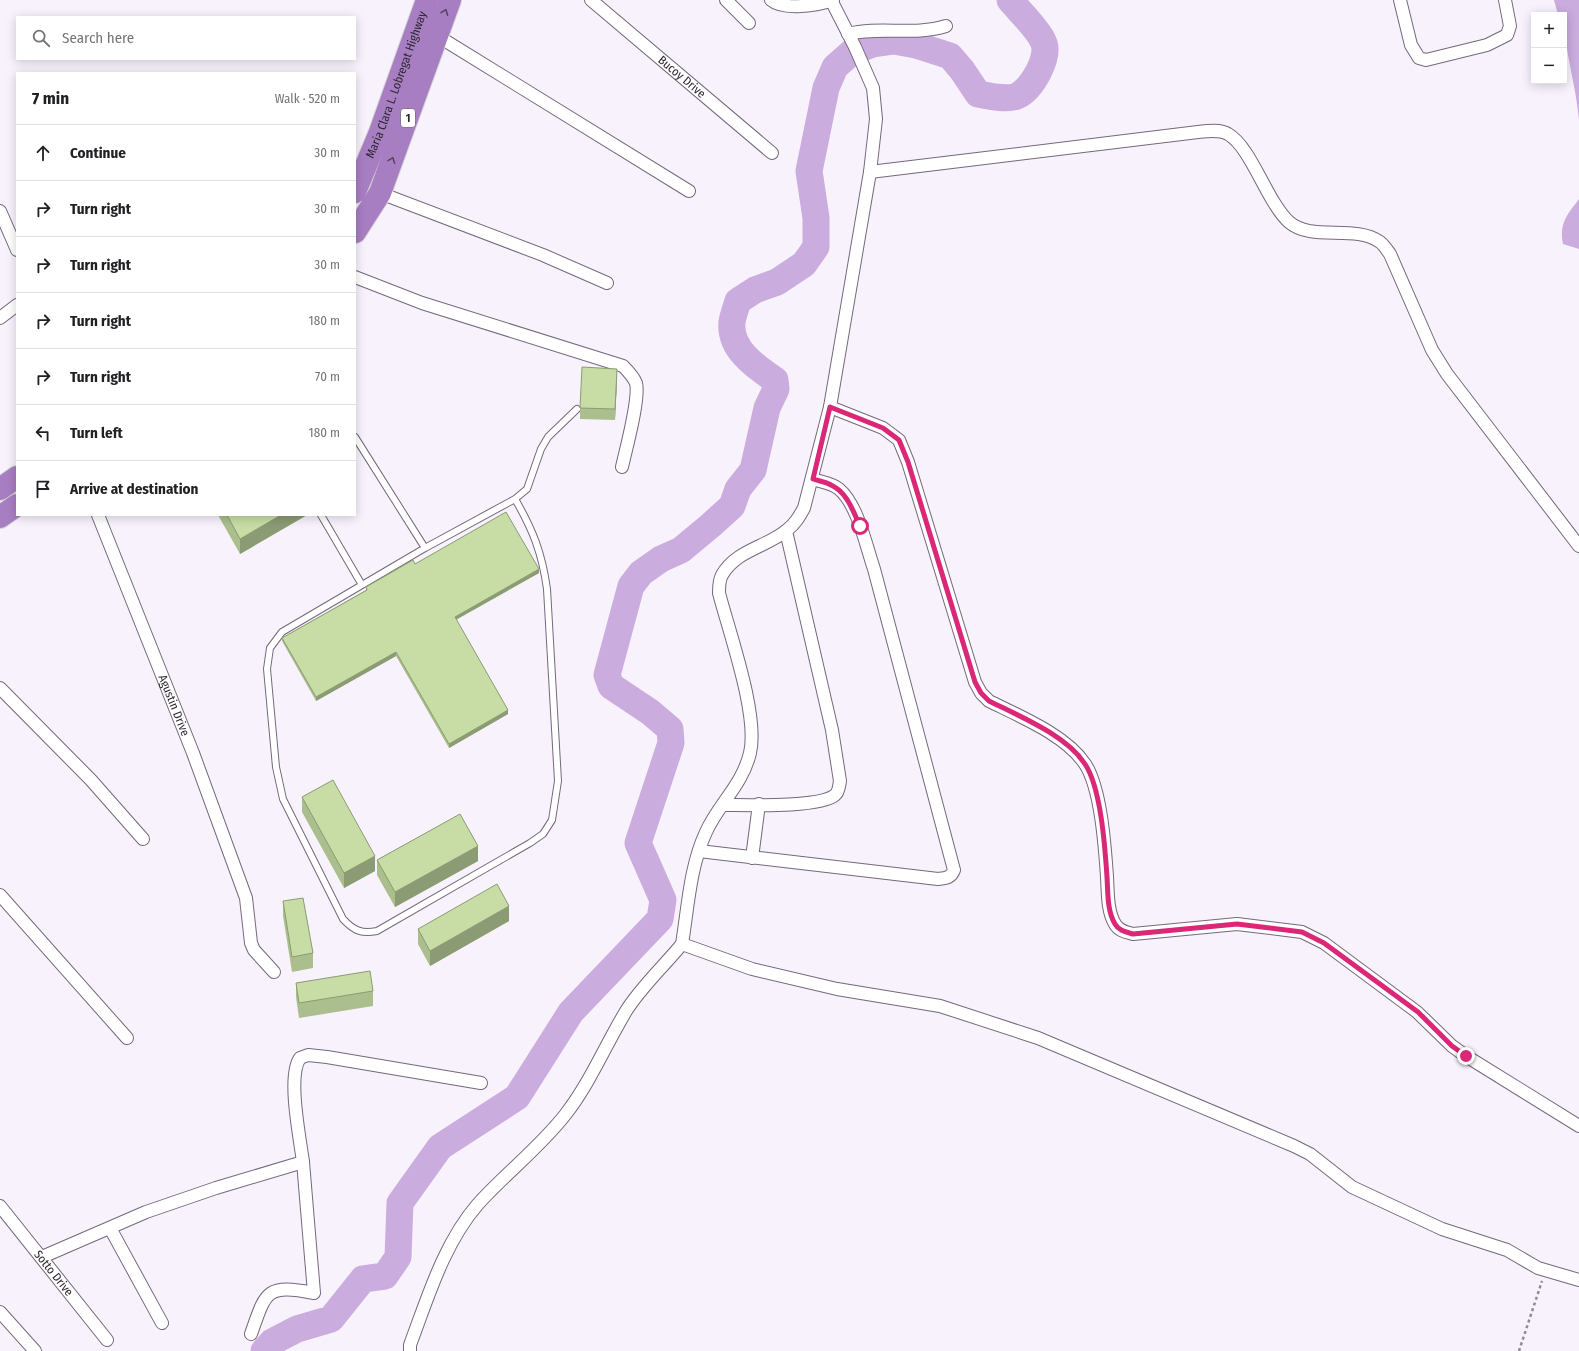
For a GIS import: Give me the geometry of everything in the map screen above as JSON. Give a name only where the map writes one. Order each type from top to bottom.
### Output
[{"type":"highway","name":"Maria Clara L. Lobregat Highway","points":[[356,190],[380,132],[427,0]]},
{"type":"highway","name":"Maria Clara L. Lobregat Highway","points":[[356,230],[380,193],[400,141],[436,35],[450,0]]},
{"type":"highway","points":[[0,489],[16,478]]},
{"type":"highway","points":[[0,517],[16,506]]},
{"type":"street","name":"Bucoy Drive","points":[[591,0],[772,153]]},
{"type":"street","points":[[726,0],[749,23]]},
{"type":"street","points":[[410,1351],[410,1345],[439,1270],[462,1226],[478,1204],[532,1152],[565,1116],[589,1081],[626,1012],[640,992],[682,944],[699,851],[706,832],[737,786],[750,752],[751,717],[719,593],[721,576],[731,564],[747,552],[786,531],[796,522],[804,508],[813,479],[830,407],[870,172],[876,119],[872,88],[865,68],[832,0],[793,6],[774,3],[771,0]]},
{"type":"street","points":[[1400,0],[1411,45],[1420,58],[1426,60],[1487,45],[1507,35],[1510,26],[1505,0]]},
{"type":"street","points":[[848,34],[862,31],[904,32],[933,30],[946,26]]},
{"type":"street","points":[[436,35],[689,191]]},
{"type":"street","points":[[870,172],[1198,132],[1214,131],[1228,134],[1240,146],[1275,203],[1290,222],[1299,228],[1356,233],[1370,237],[1381,243],[1390,254],[1432,350],[1447,374],[1579,546]]},
{"type":"street","points":[[380,193],[543,255],[607,283]]},
{"type":"street","points":[[0,211],[16,248]]},
{"type":"street","points":[[356,277],[422,303],[623,366],[631,373],[636,384],[636,399],[622,467]]},
{"type":"street","points":[[0,318],[16,306]]},
{"type":"street","points":[[830,407],[883,428],[899,440],[908,462],[975,682],[981,693],[989,701],[1052,734],[1073,750],[1086,764],[1096,790],[1106,862],[1108,900],[1116,925],[1123,931],[1133,934],[1237,924],[1302,932],[1324,943],[1418,1012],[1452,1046],[1466,1056],[1579,1126]]},
{"type":"street","points":[[699,851],[938,880],[952,876],[954,870],[874,569],[860,526],[848,501],[839,489],[830,484],[813,479]]},
{"type":"street","name":"Agustin Drive","points":[[98,516],[193,754],[246,898],[251,943],[254,950],[274,972]]},
{"type":"street","points":[[723,805],[811,803],[827,800],[835,795],[839,790],[840,781],[832,730],[786,531]]},
{"type":"street","points":[[0,688],[91,780],[143,839]]},
{"type":"street","points":[[752,858],[759,804]]},
{"type":"street","points":[[0,895],[127,1038]]},
{"type":"street","points":[[682,944],[759,971],[837,989],[940,1006],[1038,1038],[1294,1146],[1310,1154],[1352,1187],[1442,1229],[1491,1244],[1507,1250],[1528,1263],[1579,1280]]},
{"type":"street","points":[[251,1334],[263,1300],[270,1292],[292,1289],[314,1293],[294,1078],[297,1062],[300,1058],[308,1055],[327,1057],[481,1084]]},
{"type":"street","points":[[42,1257],[146,1212],[216,1188],[303,1162]]},
{"type":"street","name":"Sotto Drive","points":[[0,1206],[108,1340]]},
{"type":"street","points":[[110,1228],[162,1323]]},
{"type":"street","points":[[0,1312],[34,1351]]},
{"type":"lane","points":[[515,499],[538,543],[544,564],[547,589],[558,781],[552,820],[543,834],[530,843],[377,931],[367,933],[357,932],[343,919],[283,799],[276,767],[267,669],[270,648],[282,632],[425,548],[515,499],[527,489],[541,449],[548,437],[577,409]]},
{"type":"lane","points":[[356,439],[425,548]]},
{"type":"lane","points":[[322,516],[362,585]]},
{"type":"path","points":[[1519,1351],[1546,1269]]},
{"type":"shaded area","points":[[1554,0],[1579,0],[1579,120],[1567,48],[1567,12],[1557,12]]},
{"type":"shaded area","points":[[1579,199],[1579,249],[1563,244],[1562,230],[1565,220]]},
{"type":"building","points":[[582,367],[617,369],[615,409],[580,408]]},
{"type":"building","points":[[506,512],[539,569],[455,617],[508,710],[449,744],[396,652],[316,697],[282,638],[367,590],[366,587],[413,560],[415,564]]},
{"type":"building","points":[[228,516],[279,516],[240,539]]},
{"type":"building","points":[[333,780],[375,856],[344,873],[302,797]]},
{"type":"building","points":[[460,814],[478,846],[395,892],[377,860]]},
{"type":"building","points":[[497,884],[509,906],[430,951],[418,929]]},
{"type":"building","points":[[303,898],[313,953],[292,957],[283,901]]},
{"type":"building","points":[[370,971],[373,991],[299,1003],[296,983]]},
{"type":"waterway","points":[[264,1351],[272,1342],[297,1329],[331,1319],[363,1279],[385,1276],[398,1257],[400,1203],[440,1147],[517,1097],[571,1012],[660,919],[663,900],[638,843],[671,743],[670,729],[650,712],[611,686],[607,675],[631,586],[641,573],[661,559],[681,550],[732,506],[738,489],[753,470],[767,408],[776,389],[775,380],[752,363],[739,349],[735,341],[732,332],[732,322],[738,301],[755,290],[777,282],[804,264],[816,247],[816,218],[809,171],[826,88],[835,67],[852,52],[873,44],[894,41],[916,45],[950,56],[962,70],[978,94],[1003,98],[1017,96],[1029,87],[1039,72],[1045,47],[1041,36],[1010,0]]},
{"type":"route","points":[[860,526],[848,501],[839,489],[830,484],[813,479],[816,460],[830,407],[883,428],[899,440],[908,462],[975,682],[981,693],[989,701],[1052,734],[1073,750],[1086,764],[1096,790],[1106,862],[1108,900],[1112,917],[1116,925],[1123,931],[1133,934],[1237,924],[1302,932],[1324,943],[1418,1012],[1438,1030],[1452,1046],[1466,1056]]}]
